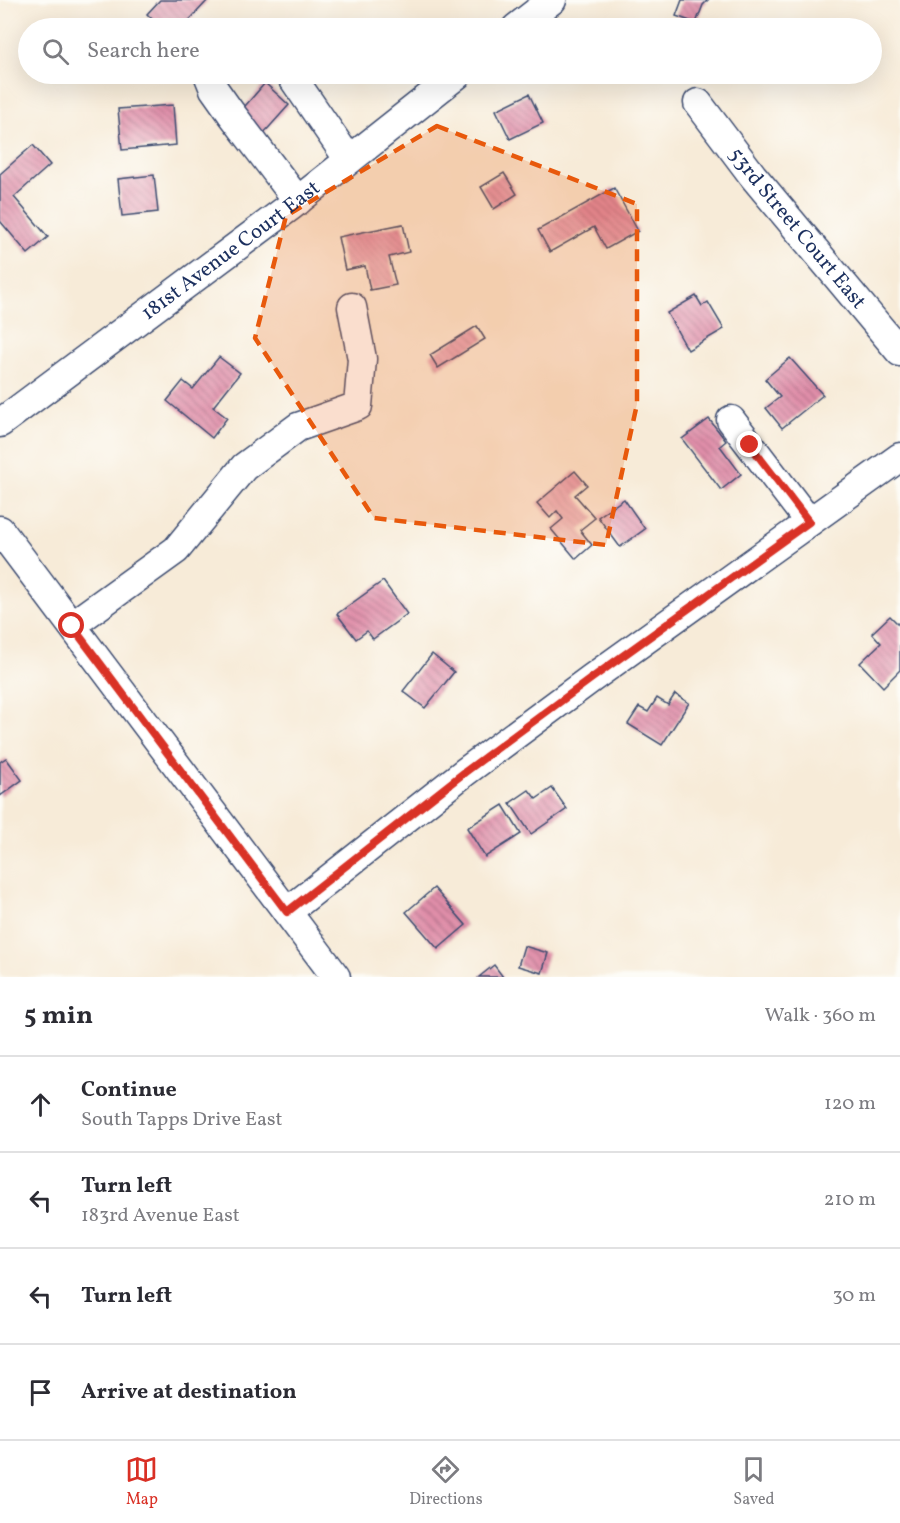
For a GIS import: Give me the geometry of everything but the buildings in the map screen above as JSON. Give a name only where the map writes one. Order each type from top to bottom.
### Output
[{"type":"street","points":[[529,18],[552,0]]},
{"type":"street","points":[[212,84],[225,105],[298,201]]},
{"type":"street","points":[[297,84],[349,160]]},
{"type":"street","name":"181st Avenue Court East","points":[[0,423],[298,201],[445,84]]},
{"type":"street","name":"53rd Street Court East","points":[[698,103],[753,176],[900,352]]},
{"type":"street","points":[[72,626],[176,550],[244,467],[298,427],[358,406],[362,359],[352,307]]},
{"type":"street","points":[[731,420],[809,522]]},
{"type":"street","points":[[287,912],[465,772],[900,457]]},
{"type":"street","points":[[0,530],[336,977]]},
{"type":"highlighted area","points":[[437,126],[637,204],[637,404],[606,545],[374,518],[255,338],[286,216]]},
{"type":"route","points":[[72,626],[287,912],[465,772],[809,522],[750,445]]}]
